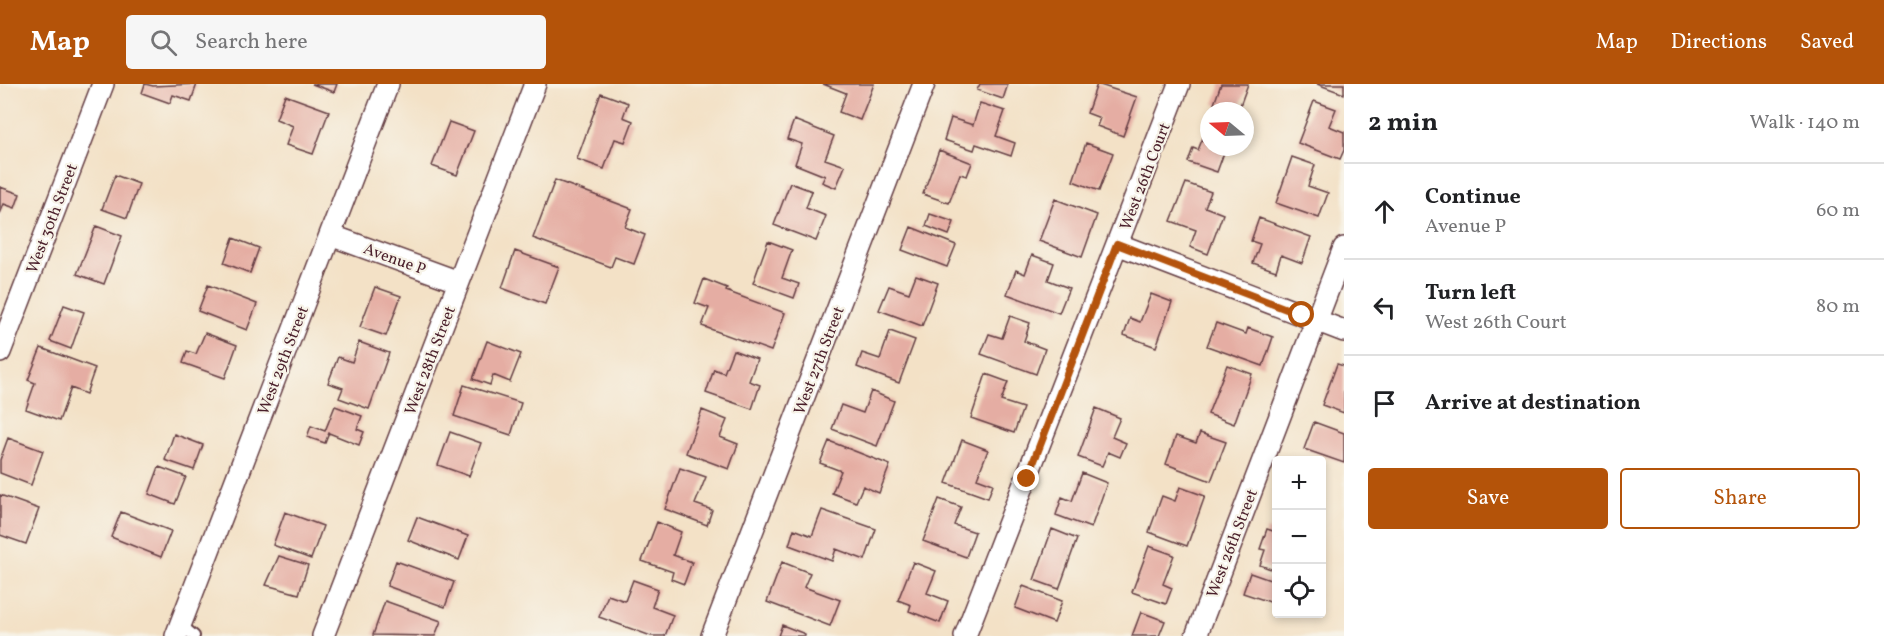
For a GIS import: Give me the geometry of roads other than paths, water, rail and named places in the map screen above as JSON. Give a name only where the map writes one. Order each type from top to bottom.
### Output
[{"type":"street","name":"West 30th Street","points":[[0,352],[103,84]]},
{"type":"street","name":"West 29th Street","points":[[184,632],[388,84]]},
{"type":"street","name":"West 28th Street","points":[[323,636],[535,84]]},
{"type":"street","name":"West 27th Street","points":[[712,636],[924,84]]},
{"type":"street","name":"West 26th Court","points":[[977,636],[1122,247],[1179,84]]},
{"type":"street","name":"West 26th Court","points":[[965,636],[1189,84]]},
{"type":"street","name":"Avenue P","points":[[330,235],[459,282]]},
{"type":"street","points":[[1122,247],[1344,331]]},
{"type":"street","name":"West 26th Street","points":[[1196,636],[1344,248]]}]
